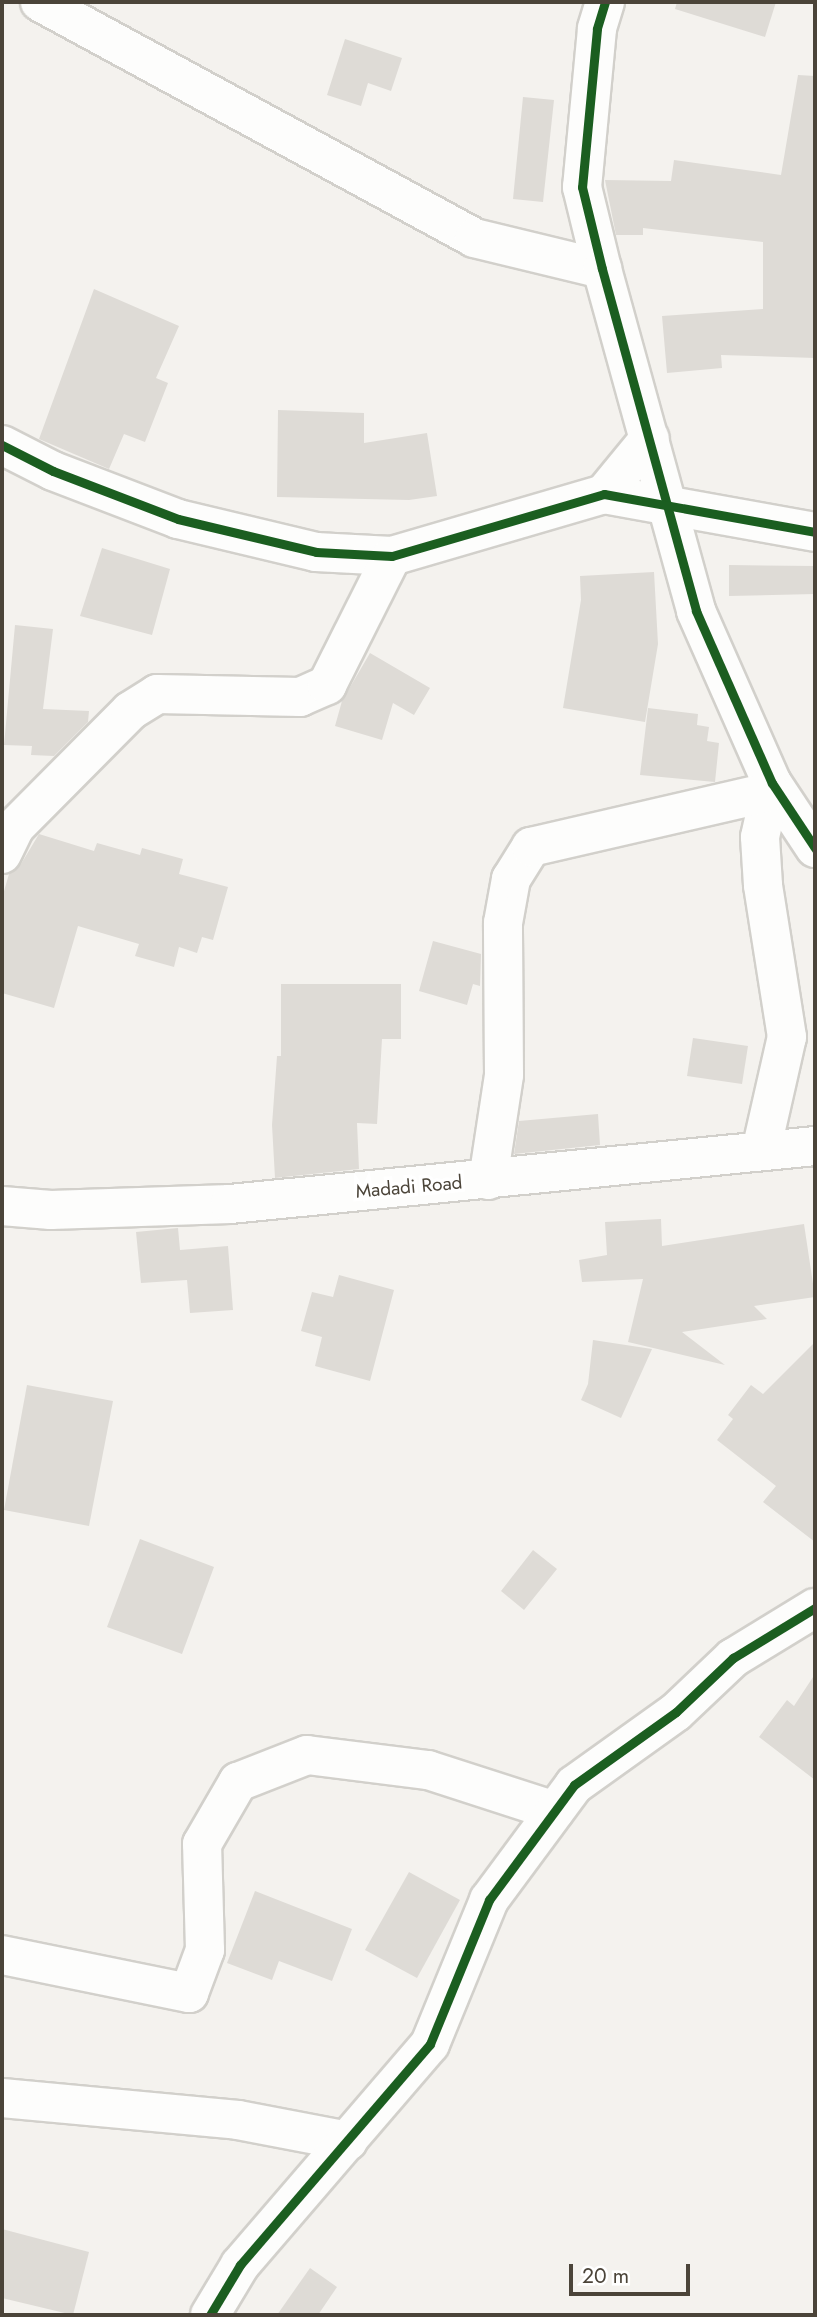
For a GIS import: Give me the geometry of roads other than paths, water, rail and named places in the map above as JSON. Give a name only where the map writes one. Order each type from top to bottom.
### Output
[{"type":"street","points":[[40,2],[474,239],[602,269]]},
{"type":"street","points":[[605,2],[597,29],[582,187],[602,269],[696,611],[771,788],[815,848]]},
{"type":"street","points":[[604,494],[650,438]]},
{"type":"street","points":[[2,445],[53,471],[178,519],[316,552],[392,556],[604,494],[666,503],[815,532]]},
{"type":"street","points":[[2,854],[15,827],[130,711],[157,694],[300,697],[327,685],[392,556]]},
{"type":"street","points":[[761,1151],[787,1037],[762,885],[760,837],[771,788]]},
{"type":"street","points":[[488,1180],[504,1075],[503,923],[511,879],[531,847],[771,788]]},
{"type":"street","name":"Madadi Road","points":[[2,1206],[51,1210],[230,1204],[815,1146]]},
{"type":"street","points":[[210,2315],[240,2265],[430,2044],[489,1900],[575,1785],[676,1712],[733,1658],[815,1608]]},
{"type":"street","points":[[2,1955],[189,1993],[205,1950],[202,1844],[238,1782],[307,1755],[428,1770],[555,1811]]},
{"type":"street","points":[[2,2098],[238,2120],[348,2141]]}]
